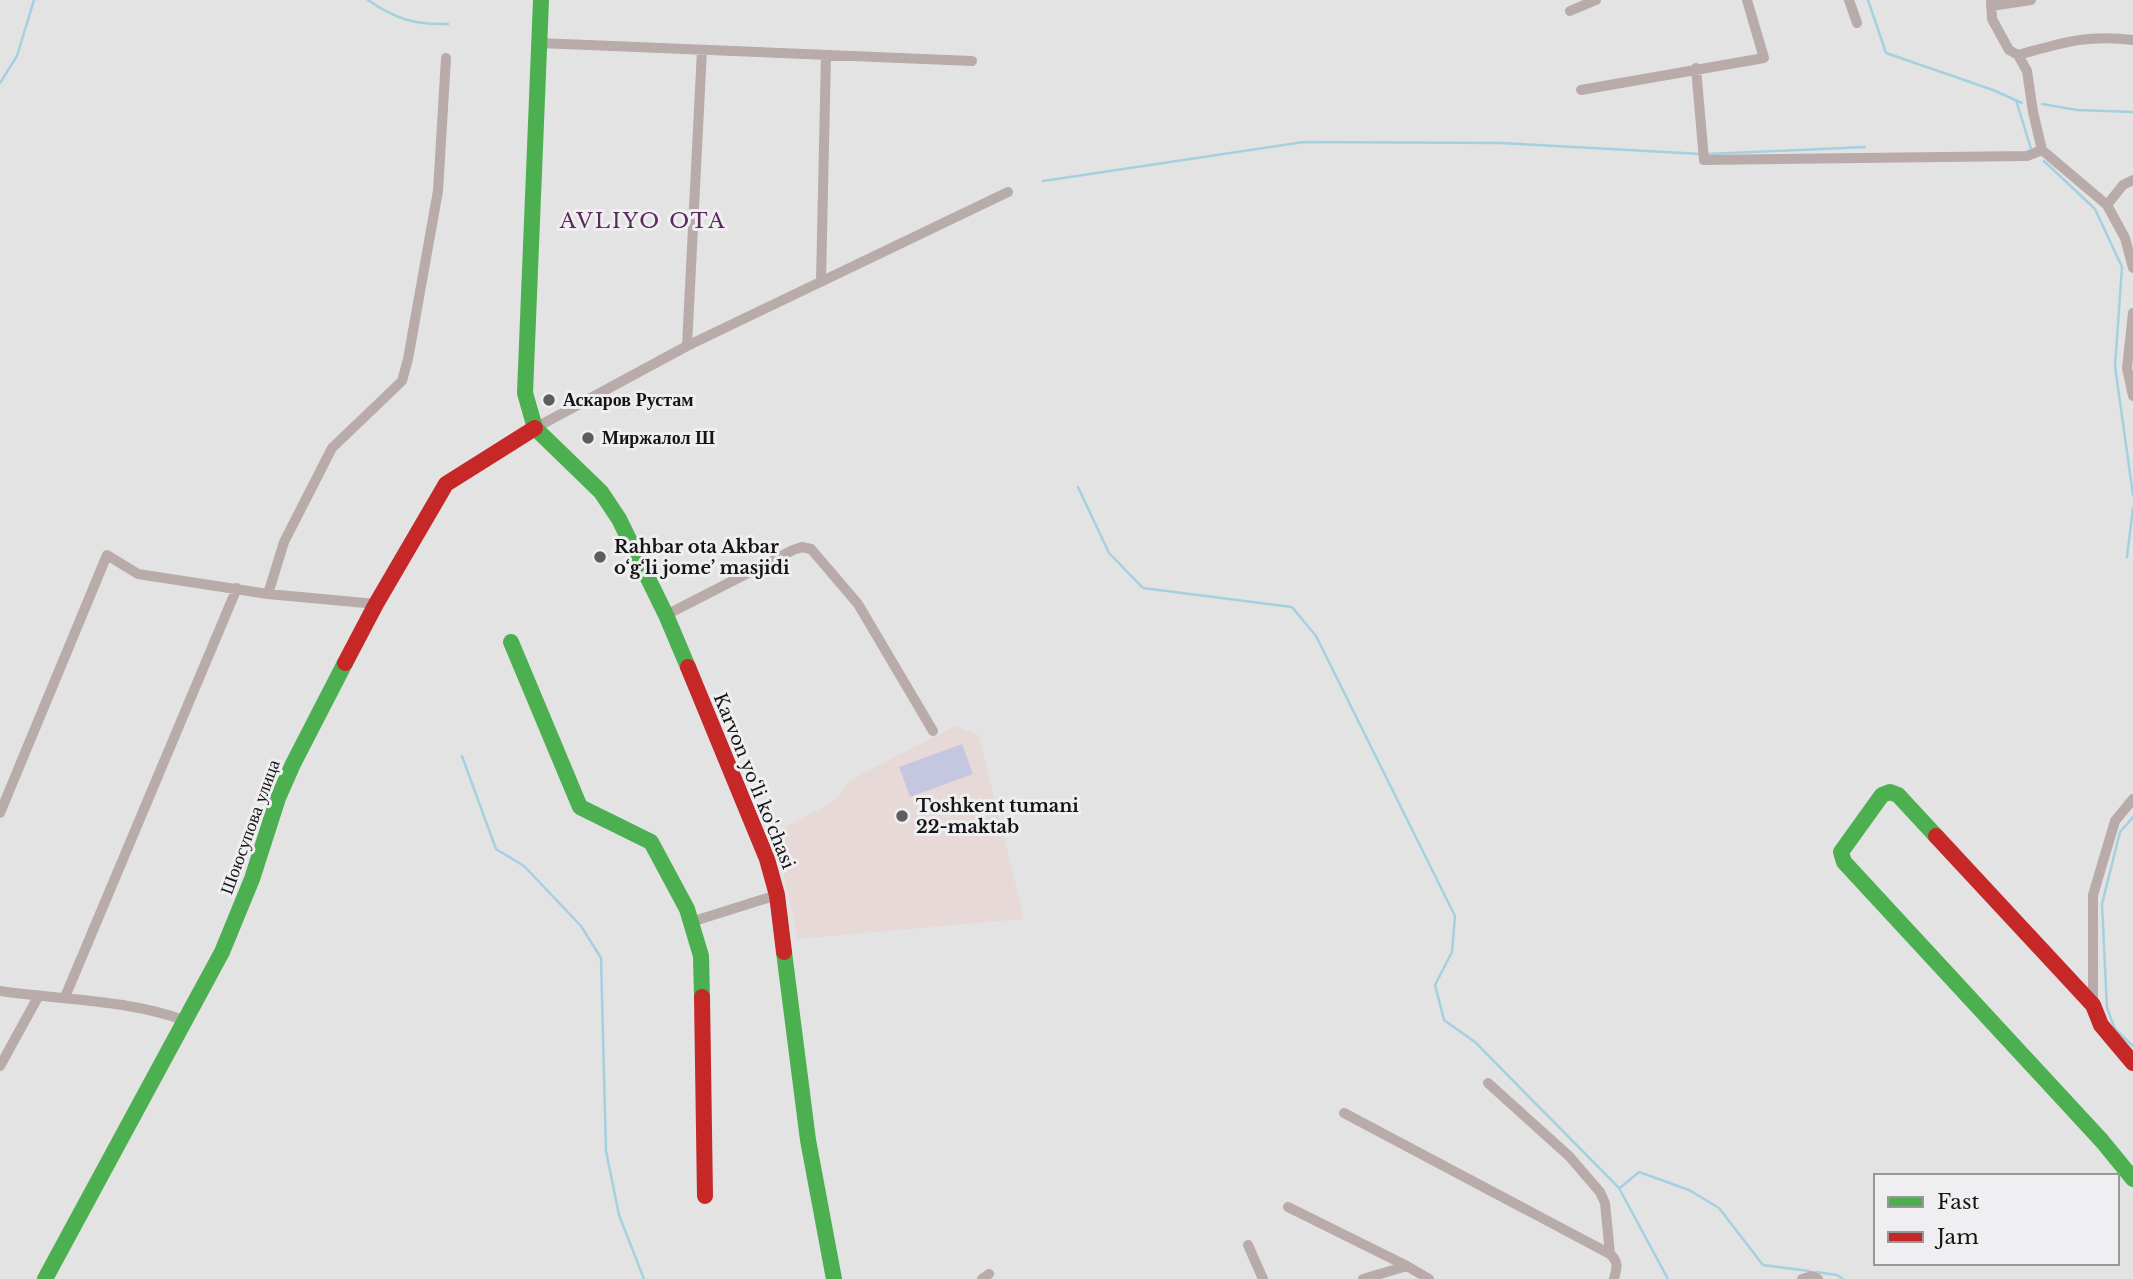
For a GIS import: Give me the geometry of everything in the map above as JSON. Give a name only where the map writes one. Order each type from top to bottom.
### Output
[{"type":"street","points":[[541,0],[524,381],[526,405],[535,428],[687,346],[1008,192]]},
{"type":"street","points":[[1570,11],[1596,0]]},
{"type":"street","points":[[1580,90],[1764,58],[1747,0]]},
{"type":"street","points":[[1849,0],[1857,23]]},
{"type":"street","points":[[2031,0],[1990,3],[1992,19],[2009,50],[2018,55],[2027,71],[2042,150],[2107,205],[2125,238],[2133,268]]},
{"type":"street","points":[[2018,55],[2076,38],[2113,37],[2133,40]]},
{"type":"street","points":[[539,43],[972,61]]},
{"type":"street","points":[[687,346],[702,50]]},
{"type":"street","points":[[821,281],[826,55]]},
{"type":"street","points":[[268,594],[284,542],[332,448],[402,381],[439,191],[446,58]]},
{"type":"street","points":[[1696,68],[1704,159],[2027,156],[2042,150]]},
{"type":"street","points":[[2107,205],[2123,185],[2133,180]]},
{"type":"street","points":[[2133,313],[2127,368],[2133,396]]},
{"type":"street","name":"Шоюсупова улица","points":[[45,1279],[222,952],[252,879],[278,798],[293,764],[376,604],[446,484],[535,428]]},
{"type":"street","name":"Karvon yo‘li ko'chasi","points":[[535,428],[601,492],[620,519],[666,615],[758,836],[777,895],[808,1140],[834,1279]]},
{"type":"street","points":[[666,615],[793,550],[807,547],[858,604],[933,731]]},
{"type":"street","points":[[0,813],[107,555],[138,575],[268,594],[376,604]]},
{"type":"street","points":[[65,997],[237,588]]},
{"type":"street","points":[[510,642],[580,807],[650,842],[687,909],[701,956],[705,1196]]},
{"type":"street","points":[[2133,1063],[2101,1025],[2093,1005],[1898,795],[1890,792],[1882,795],[1841,852],[1844,862],[2102,1141],[2133,1179]]},
{"type":"street","points":[[2093,1005],[2093,895],[2115,821],[2133,799]]},
{"type":"street","points":[[691,922],[777,895]]},
{"type":"street","points":[[0,991],[38,997],[65,997],[166,1014],[186,1021]]},
{"type":"street","points":[[0,1066],[38,997]]},
{"type":"street","points":[[1488,1083],[1569,1156],[1600,1192],[1605,1203],[1610,1254]]},
{"type":"street","points":[[1344,1113],[1610,1254],[1616,1259],[1614,1279]]},
{"type":"street","points":[[1288,1207],[1429,1279]]},
{"type":"street","points":[[1248,1245],[1263,1279]]},
{"type":"street","points":[[1363,1279],[1407,1266]]},
{"type":"street","points":[[1802,1279],[1812,1276],[1818,1279]]},
{"type":"shaded area","name":"Toshkent tumani 22-maktab","points":[[956,726],[979,735],[1024,919],[798,939],[774,833],[838,799],[848,781]]},
{"type":"shaded area","points":[[962,744],[973,774],[910,797],[899,767]]},
{"type":"waterway","points":[[0,83],[17,56],[34,0]]},
{"type":"waterway","points":[[368,0],[406,20],[448,24]]},
{"type":"waterway","points":[[1868,0],[1886,53],[1993,90],[2022,103]]},
{"type":"waterway","points":[[2016,100],[2031,149]]},
{"type":"waterway","points":[[2042,104],[2077,110],[2133,112]]},
{"type":"waterway","points":[[1043,181],[1304,142],[1501,143],[1701,154]]},
{"type":"waterway","points":[[1708,154],[1865,147]]},
{"type":"waterway","points":[[2044,161],[2095,209],[2122,267],[2115,366],[2133,495]]},
{"type":"waterway","points":[[1078,487],[1109,553],[1143,588],[1292,607],[1316,636],[1455,916],[1452,952],[1435,985],[1444,1020],[1475,1042],[1619,1188],[1668,1279]]},
{"type":"waterway","points":[[2127,557],[2133,508]]},
{"type":"waterway","points":[[462,756],[496,849],[524,866],[581,926],[601,958],[606,1151],[619,1215],[644,1279]]},
{"type":"waterway","points":[[2133,817],[2120,832],[2102,904],[2107,1008],[2115,1029],[2133,1046]]},
{"type":"waterway","points":[[1620,1188],[1639,1172],[1689,1190],[1719,1208],[1763,1265],[1809,1271]]},
{"type":"waterway","points":[[1816,1272],[1837,1275],[1843,1279]]},
{"type":"traffic: fast","points":[[541,0],[525,393],[535,428],[601,492],[619,519],[688,667]]},
{"type":"traffic: fast","points":[[511,642],[580,807],[651,842],[687,909],[701,956],[702,997]]},
{"type":"traffic: fast","points":[[45,1279],[222,952],[252,879],[278,798],[345,663]]},
{"type":"traffic: fast","points":[[1936,836],[1898,795],[1890,792],[1882,795],[1841,852],[1844,862],[2102,1141],[2133,1179]]},
{"type":"traffic: fast","points":[[784,952],[808,1140],[834,1279]]},
{"type":"traffic: jam","points":[[345,663],[446,484],[535,428]]},
{"type":"traffic: jam","points":[[688,667],[767,859],[777,895],[784,952]]},
{"type":"traffic: jam","points":[[1936,836],[2093,1005],[2101,1025],[2133,1063]]},
{"type":"traffic: jam","points":[[702,997],[705,1196]]},
{"type":"place","name":"Аскаров Рустам","points":[[549,400]]},
{"type":"place","name":"Миржалол Ш","points":[[588,438]]},
{"type":"place","name":"Rahbar ota Akbar o‘g‘li jome’ masjidi","points":[[600,557]]},
{"type":"place","name":"Toshkent tumani 22-maktab","points":[[902,816]]},
{"type":"district","name":"AVLIYO OTA","points":[[643,221]]}]
